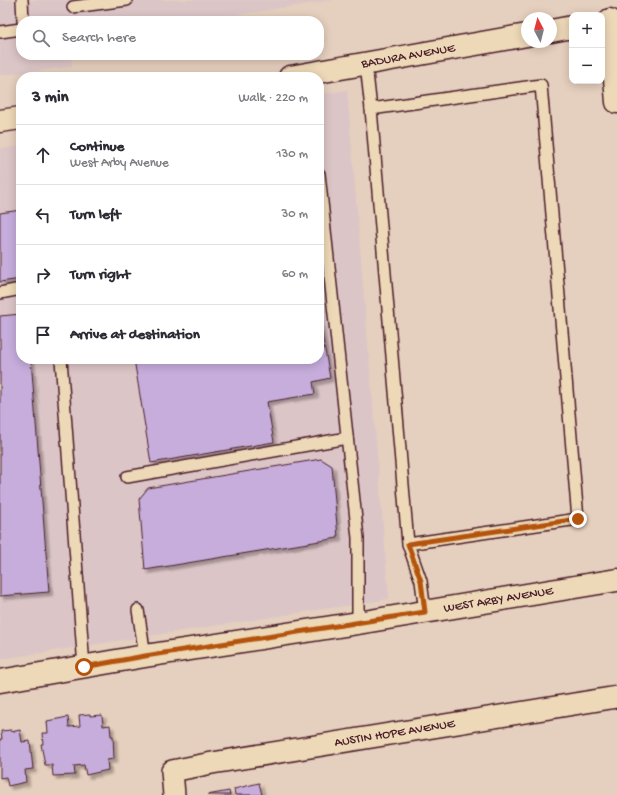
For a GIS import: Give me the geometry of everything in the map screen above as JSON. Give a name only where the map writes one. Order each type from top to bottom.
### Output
[{"type":"street","points":[[610,20],[617,102]]},
{"type":"street","points":[[557,30],[569,28]]},
{"type":"street","name":"BADURA AVENUE","points":[[323,72],[521,36]]},
{"type":"street","points":[[0,121],[16,119]]},
{"type":"street","name":"WEST ARBY AVENUE","points":[[0,681],[145,656],[358,623],[617,580]]},
{"type":"street","name":"AUSTIN HOPE AVENUE","points":[[174,795],[172,771],[220,761],[617,697]]},
{"type":"lane","points":[[22,0],[23,16]]},
{"type":"lane","points":[[73,7],[127,0]]},
{"type":"lane","points":[[0,32],[16,29]]},
{"type":"lane","points":[[366,64],[408,544],[421,581],[425,612]]},
{"type":"lane","points":[[371,109],[541,85],[578,519],[408,544]]},
{"type":"lane","points":[[324,258],[358,538],[358,623]]},
{"type":"lane","points":[[0,293],[16,290]]},
{"type":"lane","points":[[61,364],[84,667]]},
{"type":"lane","points":[[127,477],[347,438]]},
{"type":"lane","points":[[138,610],[145,656]]},
{"type":"shaded area","points":[[0,0],[334,0],[229,16],[16,16],[16,60],[71,60],[72,67],[16,72],[16,73],[0,75]]},
{"type":"shaded area","points":[[347,90],[389,599],[0,659],[0,149],[16,147],[16,364],[324,364],[324,94]]},
{"type":"building","points":[[16,211],[16,280],[0,282],[0,213]]},
{"type":"building","points":[[16,314],[16,364],[31,364],[49,592],[0,596],[0,316]]},
{"type":"building","points":[[324,345],[330,378],[313,382],[315,394],[267,402],[274,442],[151,463],[135,364],[324,364]]},
{"type":"building","points":[[321,459],[332,466],[338,538],[145,570],[139,499],[148,488]]},
{"type":"building","points":[[90,714],[90,716],[102,715],[103,726],[110,725],[111,736],[113,736],[114,759],[107,760],[108,770],[86,775],[84,765],[74,766],[75,775],[53,776],[52,765],[45,765],[41,744],[43,744],[42,733],[48,733],[47,721],[68,717],[69,727],[80,726],[79,715]]},
{"type":"building","points":[[11,730],[11,732],[20,730],[22,742],[30,741],[33,769],[25,770],[26,782],[8,786],[6,777],[0,778],[0,739],[2,739],[1,731]]},
{"type":"building","points":[[259,783],[262,795],[235,795],[234,789]]},
{"type":"building","points":[[229,791],[230,795],[207,795]]},
{"type":"route","points":[[84,667],[425,612],[421,581],[408,544],[578,519]]}]
